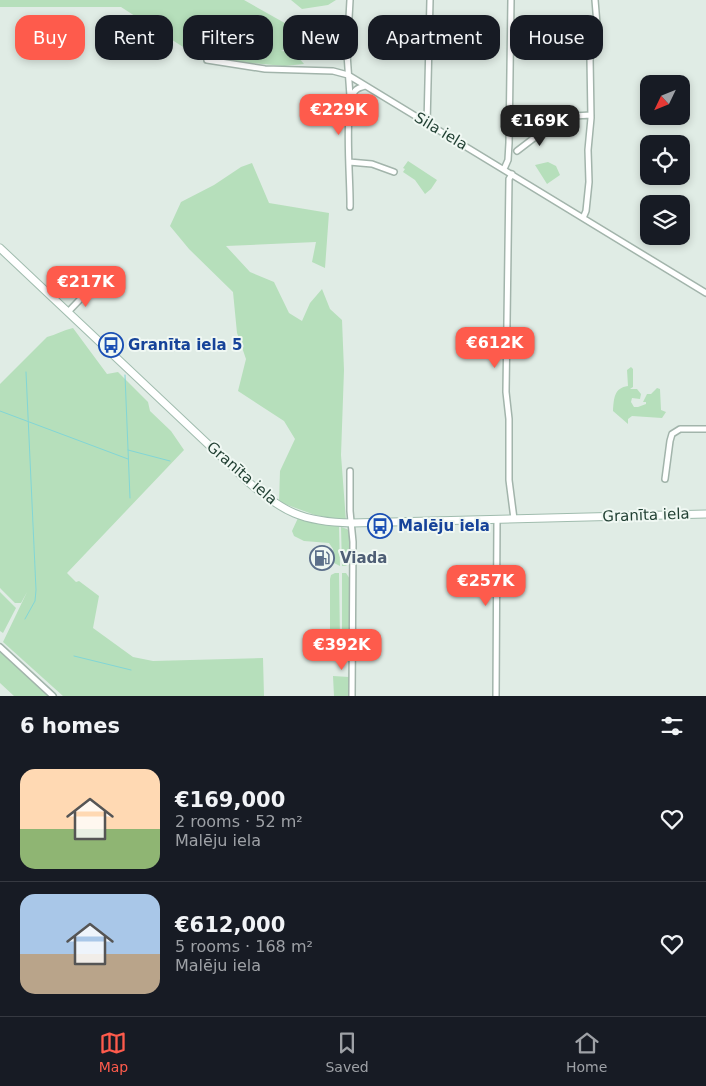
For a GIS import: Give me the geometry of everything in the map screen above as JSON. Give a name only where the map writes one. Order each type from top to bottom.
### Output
[{"type":"main road","name":"Granīta iela","points":[[0,248],[267,498],[285,509],[312,519],[352,523],[706,514]]},
{"type":"street","points":[[350,0],[347,54],[351,99],[350,208]]},
{"type":"street","points":[[427,124],[430,0]]},
{"type":"street","points":[[504,169],[508,160],[510,130],[512,0]]},
{"type":"street","points":[[583,218],[586,211],[589,182],[590,58],[591,42],[597,24],[595,0]]},
{"type":"street","name":"Sila iela","points":[[207,60],[265,69],[333,71],[348,75],[706,293]]},
{"type":"street","points":[[351,99],[354,92],[365,86]]},
{"type":"street","points":[[510,130],[514,130],[539,112],[556,129],[574,116],[591,115]]},
{"type":"street","points":[[517,151],[551,125]]},
{"type":"street","points":[[349,162],[372,164],[394,172]]},
{"type":"street","points":[[512,174],[509,179],[507,228],[506,392],[509,419],[509,480],[514,519]]},
{"type":"street","points":[[68,312],[89,290]]},
{"type":"street","points":[[665,479],[672,434],[680,429],[706,430]]},
{"type":"street","points":[[350,471],[350,511],[352,523],[352,696]]},
{"type":"street","points":[[496,696],[497,519]]},
{"type":"street","points":[[0,647],[53,696]]},
{"type":"green space","points":[[0,0],[244,0],[271,15],[183,15],[183,47],[173,40],[173,15],[133,15],[121,7],[0,7]]},
{"type":"green space","points":[[291,0],[336,0],[328,5],[302,9]]},
{"type":"green space","points":[[273,16],[283,22],[283,50],[281,51],[283,51],[283,60],[301,60],[304,64],[284,66],[228,60],[273,60]]},
{"type":"green space","points":[[408,161],[437,180],[425,194],[415,180],[403,172],[405,169],[403,168]]},
{"type":"green space","points":[[548,162],[556,166],[560,175],[547,184],[535,165]]},
{"type":"green space","points":[[252,163],[269,203],[329,213],[325,268],[312,262],[316,242],[226,246],[250,272],[274,282],[289,313],[302,321],[310,303],[322,289],[330,309],[342,320],[344,370],[341,455],[346,521],[315,515],[279,502],[280,471],[295,439],[284,421],[238,391],[246,359],[237,333],[233,292],[189,249],[170,226],[181,202],[214,185],[241,167]]},
{"type":"green space","points":[[73,328],[107,374],[118,372],[148,402],[150,411],[171,431],[184,450],[67,573],[76,582],[79,581],[99,596],[93,628],[133,657],[153,661],[263,658],[264,696],[63,696],[3,642],[27,592],[21,603],[15,603],[0,588],[0,384],[47,337]]},
{"type":"green space","points":[[631,367],[633,369],[633,387],[630,389],[637,389],[641,394],[640,399],[632,398],[631,402],[634,407],[646,404],[646,402],[643,402],[647,394],[651,394],[657,388],[660,389],[661,410],[666,412],[662,418],[632,416],[628,419],[628,424],[613,411],[614,398],[617,391],[628,386],[627,370]]},
{"type":"green space","points":[[298,518],[339,526],[340,566],[334,563],[333,549],[329,543],[304,541],[294,536],[292,531]]},
{"type":"green space","points":[[341,527],[350,532],[350,561],[344,566],[342,566]]},
{"type":"green space","points":[[339,573],[340,641],[334,641],[330,637],[330,579],[331,575]]},
{"type":"green space","points":[[342,573],[346,573],[350,579],[349,635],[346,640],[342,641]]},
{"type":"green space","points":[[0,592],[16,608],[3,633],[0,631]]},
{"type":"green space","points":[[0,649],[49,696],[14,696],[0,683]]},
{"type":"green space","points":[[333,676],[349,677],[349,696],[334,696]]},
{"type":"waterway","points":[[25,619],[35,601],[36,590],[26,372]]},
{"type":"waterway","points":[[125,375],[130,498]]},
{"type":"waterway","points":[[0,411],[128,459]]},
{"type":"waterway","points":[[128,450],[170,461]]},
{"type":"waterway","points":[[74,656],[131,670]]},
{"type":"place","name":"Granīta iela 5","points":[[111,345]]},
{"type":"place","name":"Malēju iela","points":[[380,526]]},
{"type":"place","name":"Viada","points":[[322,558]]}]
